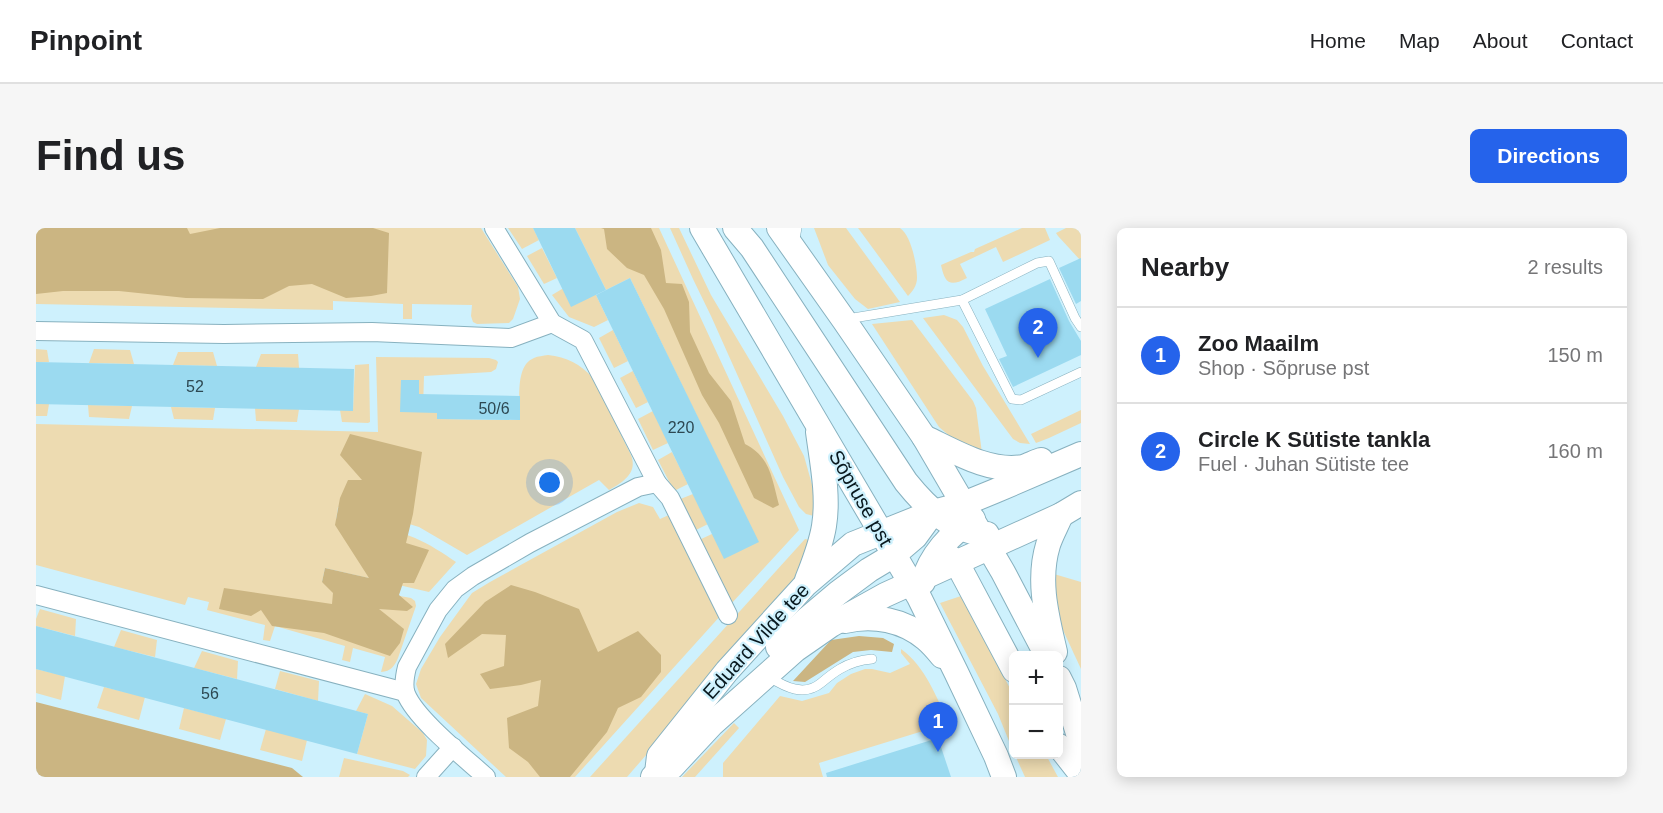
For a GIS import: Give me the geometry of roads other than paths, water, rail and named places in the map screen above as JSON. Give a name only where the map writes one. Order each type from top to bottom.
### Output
[{"type":"main road","name":"Sõpruse pst","points":[[702,228],[894,555],[918,586],[1004,777]]},
{"type":"main road","points":[[735,228],[752,248],[906,482],[933,512]]},
{"type":"main road","points":[[779,228],[795,239],[844,320],[924,437],[973,526],[1004,572],[1044,651]]},
{"type":"main road","points":[[806,584],[818,554],[825,525],[818,424]]},
{"type":"main road","points":[[924,437],[988,465],[1023,467],[1059,454],[1078,456],[1067,473],[973,526],[948,556]]},
{"type":"main road","points":[[712,724],[766,659],[806,620],[838,592],[894,555],[915,537],[933,512],[939,488],[937,459]]},
{"type":"main road","points":[[973,526],[1016,536],[1071,509]]},
{"type":"main road","points":[[1055,651],[1043,588],[1044,566],[1048,545],[1071,509]]},
{"type":"main road","name":"Eduard Vilde tee","points":[[933,512],[973,526],[948,556],[918,586],[885,595],[831,625],[795,650],[712,724],[672,767],[655,775],[659,756],[728,671],[806,584],[853,544],[933,512]]},
{"type":"main road","points":[[881,532],[915,537],[948,556],[1009,661]]},
{"type":"main road","points":[[831,625],[860,618],[890,621],[925,638],[956,672]]},
{"type":"main road","points":[[1063,687],[1081,743]]},
{"type":"main road","points":[[1063,751],[1081,774]]},
{"type":"street","points":[[494,228],[552,323],[583,340],[657,483],[670,498],[728,615]]},
{"type":"street","points":[[36,331],[224,334],[372,332],[511,338],[552,323]]},
{"type":"street","points":[[486,777],[414,709],[405,692],[407,667],[438,610],[455,589],[473,576],[530,543],[638,487],[657,483]]},
{"type":"street","points":[[36,595],[405,692]]},
{"type":"street","points":[[426,777],[453,747]]},
{"type":"lane","points":[[844,320],[962,300],[1037,263],[1049,261],[1081,327]]},
{"type":"lane","points":[[962,300],[1012,399],[1021,400],[1081,372]]},
{"type":"lane","points":[[766,675],[783,686],[806,690],[819,685],[841,668],[859,660],[872,659]]},
{"type":"place","name":"Circle K Sütiste tankla","points":[[1038,358]]},
{"type":"place","name":"Zoo Maailm","points":[[938,752]]}]
